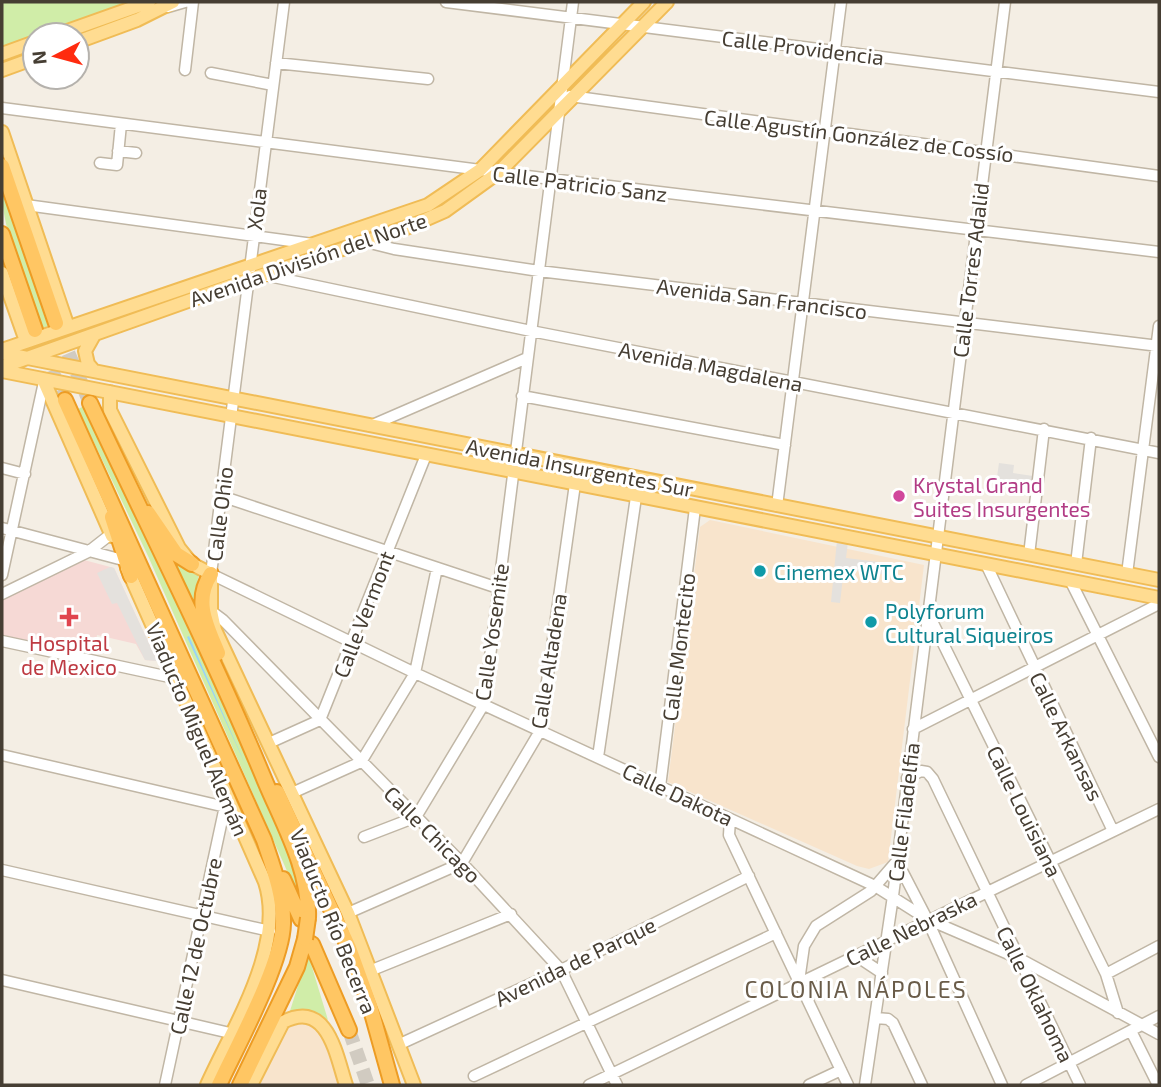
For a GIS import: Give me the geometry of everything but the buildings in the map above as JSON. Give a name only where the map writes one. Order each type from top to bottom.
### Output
[{"type":"highway","points":[[2,166],[62,325]]},
{"type":"highway","points":[[2,234],[31,336]]},
{"type":"highway","name":"Viaducto Miguel Alemán","points":[[65,400],[264,840],[282,899],[282,936],[272,968],[219,1085]]},
{"type":"highway","name":"Viaducto Miguel Alemán","points":[[90,403],[239,721],[304,880],[304,918],[308,942],[240,1085]]},
{"type":"highway","points":[[102,478],[131,576]]},
{"type":"highway","points":[[136,500],[159,525],[176,554],[192,564]]},
{"type":"highway","points":[[211,574],[203,588],[202,606],[208,629],[233,688],[239,721]]},
{"type":"highway","points":[[156,631],[173,658],[223,768],[246,799]]},
{"type":"highway","name":"Viaducto Río Becerra","points":[[258,765],[288,811],[322,885],[370,1006],[392,1085]]},
{"type":"highway","name":"Viaducto Río Becerra","points":[[264,840],[304,918]]},
{"type":"highway","name":"Viaducto Río Becerra","points":[[308,942],[349,1030]]},
{"type":"highway","points":[[254,1055],[270,1044],[269,1024]]},
{"type":"main road","points":[[91,23],[149,2]]},
{"type":"main road","name":"Avenida División del Norte","points":[[2,369],[97,334],[314,244],[428,205],[480,170],[644,2]]},
{"type":"main road","name":"Avenida División del Norte","points":[[2,352],[31,336],[62,325],[248,273],[264,275],[404,229],[445,211],[499,172],[667,2]]},
{"type":"main road","points":[[91,36],[170,4]]},
{"type":"main road","points":[[2,54],[21,47]]},
{"type":"main road","points":[[2,70],[21,63]]},
{"type":"main road","points":[[2,132],[62,325]]},
{"type":"main road","points":[[2,274],[31,336]]},
{"type":"main road","points":[[94,371],[86,360],[85,351],[90,339],[97,334]]},
{"type":"main road","name":"Avenida Insurgentes Sur","points":[[2,352],[1159,580]]},
{"type":"main road","name":"Avenida Insurgentes Sur","points":[[2,369],[44,380],[1159,598]]},
{"type":"main road","name":"Viaducto Miguel Alemán","points":[[44,380],[156,631],[228,807],[267,889],[270,931],[265,956],[207,1085]]},
{"type":"main road","points":[[110,392],[110,410],[179,548],[192,564]]},
{"type":"main road","name":"Calle Dakota","points":[[192,564],[211,574]]},
{"type":"main road","name":"Calle Ohio","points":[[211,574],[211,611]]},
{"type":"main road","points":[[211,611],[215,630],[348,913],[414,1085]]},
{"type":"main road","points":[[251,1085],[270,1044],[287,1020],[302,1017],[317,1020],[327,1029],[346,1085]]},
{"type":"street","points":[[170,4],[185,2]]},
{"type":"street","points":[[185,70],[192,2]]},
{"type":"street","name":"Xola","points":[[230,416],[284,2]]},
{"type":"street","name":"Calle Providencia","points":[[446,2],[1159,92]]},
{"type":"street","name":"Calle Yosemite","points":[[416,817],[484,704],[573,2]]},
{"type":"street","points":[[777,506],[841,2]]},
{"type":"street","name":"Calle Torres Adalid","points":[[936,537],[1005,2]]},
{"type":"street","points":[[276,63],[428,79]]},
{"type":"street","points":[[211,73],[273,85]]},
{"type":"street","points":[[562,88],[572,99]]},
{"type":"street","name":"Calle Agustín González de Cossío","points":[[572,99],[1159,176]]},
{"type":"street","name":"Calle Patricio Sanz","points":[[2,108],[814,212],[1159,252]]},
{"type":"street","points":[[100,163],[117,165],[121,124]]},
{"type":"street","points":[[118,151],[135,153]]},
{"type":"street","points":[[26,205],[314,244]]},
{"type":"street","name":"Avenida San Francisco","points":[[366,242],[394,249],[539,271],[1158,346]]},
{"type":"street","name":"Avenida Magdalena","points":[[264,275],[531,331],[1159,453]]},
{"type":"street","points":[[1127,574],[1159,326]]},
{"type":"street","points":[[370,426],[527,358]]},
{"type":"street","points":[[2,575],[7,529],[25,474],[44,380]]},
{"type":"street","points":[[522,396],[785,445]]},
{"type":"street","name":"Calle Ohio","points":[[211,574],[230,416]]},
{"type":"street","points":[[1029,555],[1044,429]]},
{"type":"street","points":[[1076,564],[1091,438]]},
{"type":"street","name":"Calle Vermont","points":[[320,720],[426,455]]},
{"type":"street","points":[[2,468],[25,474]]},
{"type":"street","name":"Calle Altadena","points":[[462,863],[540,731],[575,484]]},
{"type":"street","points":[[221,495],[498,588]]},
{"type":"street","points":[[598,757],[636,496]]},
{"type":"street","name":"Calle Montecito","points":[[660,787],[695,508]]},
{"type":"street","points":[[7,529],[123,560]]},
{"type":"street","points":[[2,594],[88,552],[111,534]]},
{"type":"street","name":"Calle Filadelfia","points":[[865,1085],[897,861],[936,537]]},
{"type":"street","name":"Calle Arkansas","points":[[986,564],[1113,831]]},
{"type":"street","points":[[292,793],[361,762],[415,673],[438,568]]},
{"type":"street","name":"Calle Dakota","points":[[211,574],[415,673],[875,886],[927,919],[1020,959],[1159,1034]]},
{"type":"street","points":[[1070,580],[1159,757]]},
{"type":"street","points":[[913,729],[1159,604]]},
{"type":"street","name":"Calle Chicago","points":[[211,611],[223,620],[462,863],[561,970],[617,1085]]},
{"type":"street","name":"Calle Louisiana","points":[[927,611],[1106,974],[1118,1013]]},
{"type":"street","points":[[2,641],[174,678]]},
{"type":"street","points":[[269,743],[320,720]]},
{"type":"street","points":[[2,755],[228,807]]},
{"type":"street","name":"Calle Oklahoma","points":[[907,778],[921,771],[927,772],[933,779],[1080,1085]]},
{"type":"street","name":"Calle 12 de Octubre","points":[[164,1085],[228,807]]},
{"type":"street","name":"Calle Nebraska","points":[[589,1085],[927,919],[1159,809]]},
{"type":"street","points":[[364,837],[416,817]]},
{"type":"street","points":[[730,818],[729,835],[848,1085]]},
{"type":"street","points":[[799,981],[804,946],[816,926],[875,886],[897,861],[927,919],[1002,1085]]},
{"type":"street","points":[[348,913],[462,863]]},
{"type":"street","points":[[2,870],[270,931]]},
{"type":"street","name":"Avenida de Parque","points":[[400,1044],[561,970],[749,876]]},
{"type":"street","points":[[372,970],[511,914]]},
{"type":"street","points":[[474,1076],[776,933]]},
{"type":"street","points":[[1106,974],[1159,946]]},
{"type":"street","points":[[855,955],[882,972]]},
{"type":"street","points":[[2,980],[230,1033]]},
{"type":"street","points":[[1026,1085],[1159,1016]]},
{"type":"street","points":[[876,1018],[888,1019],[893,1023],[922,1085]]},
{"type":"street","points":[[1131,1031],[1158,1085]]},
{"type":"street","points":[[809,1085],[841,1070]]},
{"type":"shaded area","points":[[999,463],[1014,465],[1013,473],[1033,476],[1031,488],[996,484]]},
{"type":"shaded area","points":[[710,520],[924,565],[888,862],[869,869],[857,866],[668,782],[700,527]]},
{"type":"shaded area","points":[[837,540],[848,542],[846,558],[887,563],[885,575],[844,568],[840,603],[831,602]]},
{"type":"shaded area","name":"Hospital de Mexico","points":[[84,560],[114,568],[157,661],[145,660],[136,644],[97,635],[94,653],[89,652],[89,639],[75,639],[73,651],[2,636],[2,599]]},
{"type":"shaded area","points":[[114,568],[157,661],[145,660],[117,603],[112,604],[97,573]]},
{"type":"shaded area","points":[[294,1022],[310,1024],[320,1031],[340,1085],[255,1085],[282,1030]]},
{"type":"green space","points":[[2,2],[143,2],[89,21],[21,21],[21,45],[2,51]]},
{"type":"green space","points":[[2,190],[48,326],[43,328],[11,242]]},
{"type":"green space","points":[[84,406],[274,816],[297,882],[302,905],[148,556],[78,409]]},
{"type":"green space","points":[[173,559],[199,573],[193,607]]},
{"type":"green space","points":[[308,954],[328,1020],[309,1012],[289,1014]]},
{"type":"water","points":[[189,636],[246,766],[187,637]]},
{"type":"tunnel","points":[[60,334],[90,403]]},
{"type":"tunnel","points":[[43,351],[65,400]]},
{"type":"tunnel","points":[[349,1030],[368,1085]]},
{"type":"place","name":"Krystal Grand Suites Insurgentes","points":[[899,496]]},
{"type":"place","name":"Cinemex WTC","points":[[760,571]]},
{"type":"place","name":"Hospital de Mexico","points":[[69,617]]},
{"type":"place","name":"Polyforum Cultural Siqueiros","points":[[871,622]]},
{"type":"district","name":"COLONIA NÁPOLES","points":[[856,989]]}]
